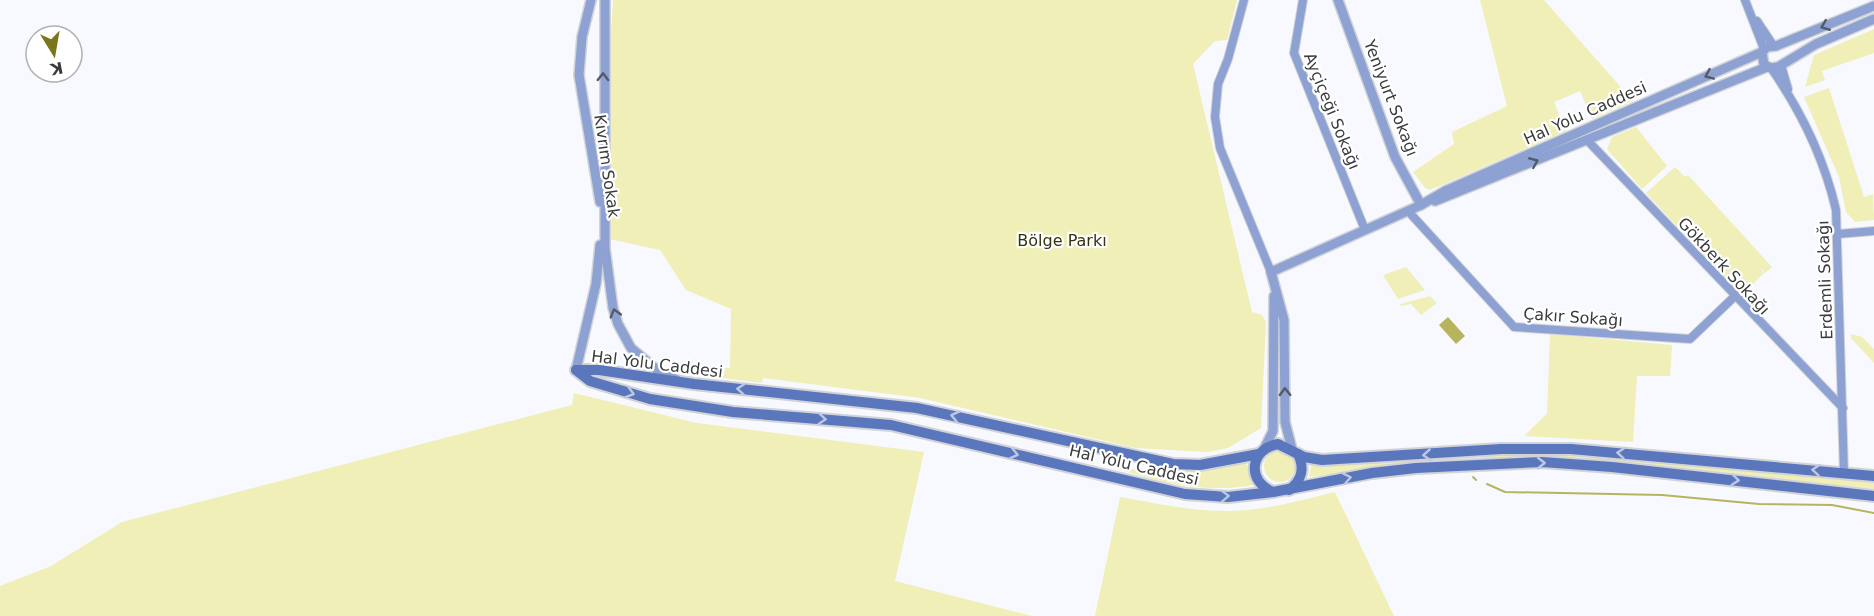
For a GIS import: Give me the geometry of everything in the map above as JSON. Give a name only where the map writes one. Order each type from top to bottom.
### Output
[{"type":"main road","name":"Hal Yolu Caddesi","points":[[576,370],[599,370],[682,382],[917,408],[1173,464],[1224,463],[1262,451]]},
{"type":"main road","name":"Hal Yolu Caddesi","points":[[576,370],[590,381],[670,403],[733,412],[891,425],[1185,494],[1228,497],[1273,492]]},
{"type":"main road","points":[[1874,476],[1571,449],[1501,449],[1342,460],[1313,459],[1278,444],[1262,451],[1255,461],[1256,477],[1260,484],[1273,492],[1372,473],[1416,468],[1542,462],[1631,469],[1874,496]]},
{"type":"main road","points":[[1289,490],[1296,485],[1302,470],[1295,452]]},
{"type":"street","name":"Kıvrım Sokak","points":[[576,370],[596,284],[601,233],[601,208],[579,75],[582,38],[591,0]]},
{"type":"street","points":[[605,0],[605,248],[613,308],[618,324],[631,348],[656,369],[682,382]]},
{"type":"street","points":[[1244,0],[1218,84],[1215,117],[1220,148],[1271,272],[1284,320],[1285,422],[1295,452]]},
{"type":"street","name":"Ayçiçeği Sokağı","points":[[1303,0],[1294,53],[1365,230]]},
{"type":"street","name":"Yeniyurt Sokağı","points":[[1338,0],[1395,157],[1421,205]]},
{"type":"street","points":[[1747,3],[1769,48],[1784,52],[1782,64]]},
{"type":"street","name":"Hal Yolu Caddesi","points":[[1271,272],[1421,205],[1457,185],[1769,48],[1874,6]]},
{"type":"street","points":[[1782,64],[1816,44],[1874,19]]},
{"type":"street","points":[[1769,48],[1761,59],[1769,68]]},
{"type":"street","name":"Hal Yolu Caddesi","points":[[1421,205],[1450,197],[1587,140],[1782,64]]},
{"type":"street","name":"Erdemli Sokağı","points":[[1782,64],[1791,96],[1829,179],[1838,234],[1844,473]]},
{"type":"street","name":"Erdemli Sokağı","points":[[1769,68],[1791,96]]},
{"type":"street","name":"Gökberk Sokağı","points":[[1587,140],[1734,297],[1843,408]]},
{"type":"street","name":"Çakır Sokağı","points":[[1408,211],[1514,327],[1690,339],[1734,297]]},
{"type":"street","points":[[1838,234],[1874,231]]},
{"type":"street","points":[[1262,451],[1273,431],[1275,321],[1271,272]]},
{"type":"green space","name":"Bölge Parkı","points":[[613,0],[1237,0],[1227,40],[1215,41],[1193,64],[1252,312],[1262,315],[1266,322],[1261,428],[1228,448],[1207,452],[1135,448],[920,398],[763,378],[762,383],[723,378],[725,368],[730,368],[731,309],[686,290],[660,250],[609,239],[609,69]]},
{"type":"green space","points":[[1480,0],[1544,0],[1633,101],[1592,119],[1580,91],[1554,102],[1566,131],[1430,190],[1425,188],[1413,172],[1454,144],[1452,132],[1507,106]]},
{"type":"green space","points":[[1874,29],[1874,53],[1822,71],[1825,80],[1805,87],[1814,55]]},
{"type":"green space","points":[[1829,88],[1864,197],[1873,194],[1874,220],[1855,222],[1846,212],[1839,177],[1804,97]]},
{"type":"green space","points":[[1636,127],[1667,166],[1642,189],[1607,149],[1612,137]]},
{"type":"green space","points":[[1675,167],[1685,177],[1688,175],[1772,267],[1765,273],[1757,264],[1764,273],[1745,292],[1736,283],[1733,286],[1646,193]]},
{"type":"green space","points":[[1406,267],[1425,290],[1398,299],[1383,275]]},
{"type":"green space","points":[[1430,296],[1437,303],[1421,315],[1411,304],[1401,306],[1400,304]]},
{"type":"green space","points":[[1550,334],[1672,345],[1670,376],[1637,376],[1633,442],[1524,436],[1547,414]]},
{"type":"green space","points":[[1851,334],[1862,337],[1874,349],[1874,363],[1851,338]]},
{"type":"green space","points":[[574,393],[697,423],[924,452],[895,581],[1032,616],[0,616],[0,586],[51,566],[122,522],[572,405]]},
{"type":"green space","points":[[1280,450],[1291,455],[1296,466],[1291,477],[1280,482],[1269,477],[1264,466],[1269,455]]},
{"type":"green space","points":[[1534,453],[1636,459],[1874,482],[1874,489],[1577,457],[1481,458],[1481,455]]},
{"type":"green space","points":[[1434,458],[1434,461],[1309,477],[1312,460]]},
{"type":"green space","points":[[1246,462],[1253,485],[1217,488],[1164,482],[1112,467],[1179,471],[1211,469]]},
{"type":"green space","points":[[1335,492],[1394,616],[1095,616],[1120,497],[1186,508],[1240,511]]},
{"type":"shaded area","points":[[1448,317],[1465,336],[1456,344],[1439,325]]},
{"type":"waterway","points":[[1473,477],[1476,480]]},
{"type":"waterway","points":[[1487,484],[1505,492],[1662,495],[1759,504],[1832,505],[1874,513]]}]
